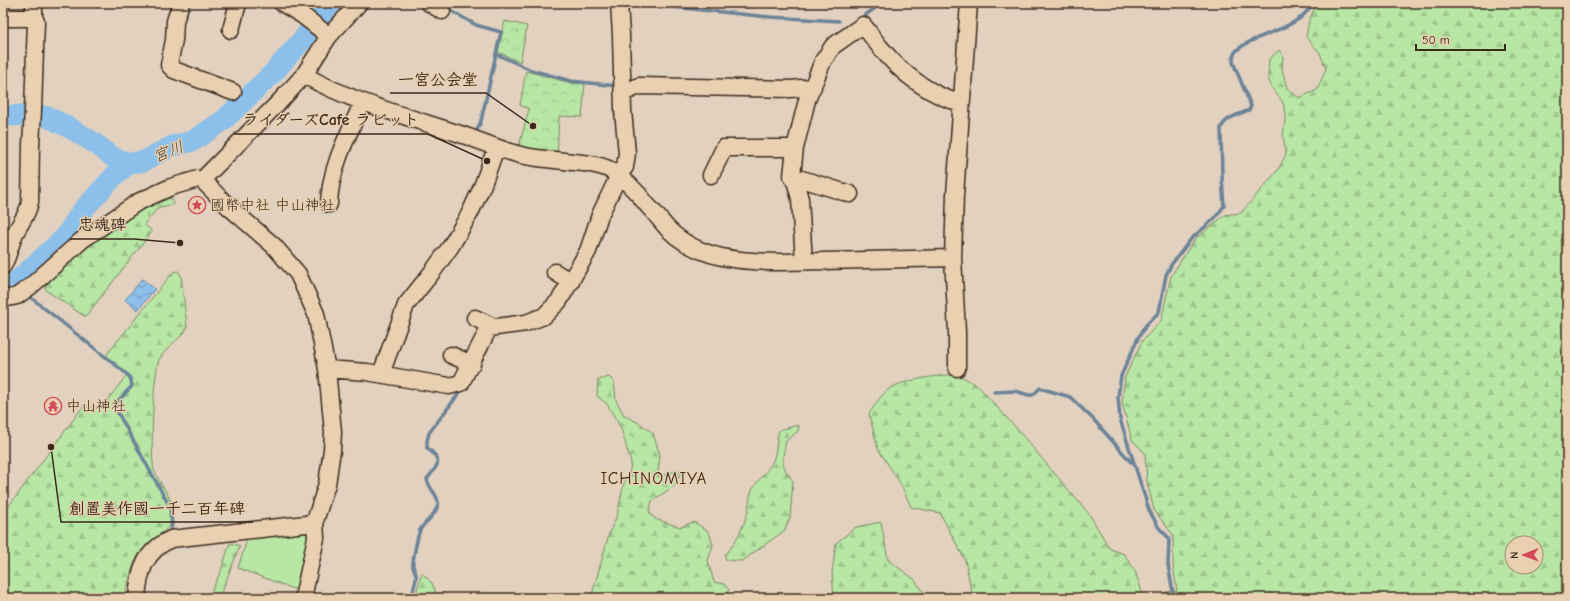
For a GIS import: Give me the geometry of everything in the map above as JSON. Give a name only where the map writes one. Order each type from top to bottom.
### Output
[{"type":"street","points":[[181,3],[175,21],[174,40],[169,65],[174,70],[233,92]]},
{"type":"street","points":[[231,30],[238,3]]},
{"type":"street","points":[[282,3],[302,15],[329,36]]},
{"type":"street","points":[[202,180],[304,75],[329,36],[359,3]]},
{"type":"street","points":[[328,368],[381,374],[449,386],[461,383],[489,328],[526,323],[544,316],[559,301],[588,251],[600,215],[621,178],[625,167],[627,153],[623,111],[619,3]]},
{"type":"street","points":[[957,368],[957,332],[953,258],[969,3]]},
{"type":"street","points":[[3,18],[34,10],[36,21],[33,110],[30,145],[30,202],[28,210],[14,237],[3,266]]},
{"type":"street","points":[[804,261],[800,198],[792,176],[795,148],[807,100],[808,87],[833,46],[863,25],[891,60],[916,81],[948,100],[962,103]]},
{"type":"street","points":[[304,75],[326,88],[363,102],[462,134],[496,148],[526,156],[592,164],[606,168],[621,178],[669,230],[693,246],[706,253],[721,258],[746,261],[781,262],[953,258]]},
{"type":"street","points":[[623,93],[639,86],[808,87]]},
{"type":"street","points":[[329,204],[329,191],[343,145],[363,102]]},
{"type":"street","points":[[381,374],[406,304],[433,272],[451,246],[470,213],[482,187],[496,148]]},
{"type":"street","points":[[711,175],[724,148],[795,148]]},
{"type":"street","points":[[792,176],[850,194]]},
{"type":"street","points":[[5,299],[18,296],[29,288],[82,240],[138,202],[171,186],[198,179],[202,180],[229,207],[274,246],[298,274],[316,314],[328,368],[332,450],[327,484],[315,521],[316,538],[303,598]]},
{"type":"street","points":[[555,272],[571,282]]},
{"type":"street","points":[[475,318],[494,327]]},
{"type":"street","points":[[451,355],[472,364]]},
{"type":"street","points":[[137,598],[138,581],[143,565],[153,551],[162,543],[171,539],[306,524],[315,521]]},
{"type":"green space","points":[[1317,3],[1567,3],[1567,598],[1172,598],[1165,592],[1177,591],[1173,566],[1173,535],[1154,510],[1147,482],[1145,453],[1132,440],[1122,403],[1125,377],[1142,341],[1161,321],[1171,276],[1195,239],[1225,215],[1241,213],[1278,170],[1286,154],[1283,136],[1286,113],[1282,101],[1272,88],[1268,78],[1269,59],[1279,50],[1283,56],[1282,69],[1287,88],[1299,98],[1317,90],[1326,69],[1320,53],[1306,37],[1309,20]]},
{"type":"green space","points":[[505,21],[527,26],[520,62],[498,52]]},
{"type":"green space","points":[[526,71],[571,83],[585,84],[582,117],[559,116],[557,158],[518,150],[529,109],[520,105]]},
{"type":"green space","points":[[169,198],[173,200],[173,204],[158,208],[145,223],[145,225],[151,230],[151,233],[86,316],[47,291],[45,288],[46,283],[87,248],[108,232],[145,208]]},
{"type":"green space","points":[[178,271],[181,275],[187,327],[185,332],[160,358],[156,378],[153,413],[152,448],[154,470],[169,497],[173,508],[172,520],[169,526],[142,550],[133,567],[124,598],[3,598],[3,514],[82,408],[103,406],[126,376],[126,372],[108,357],[107,354],[173,272]]},
{"type":"green space","points":[[948,375],[963,377],[979,387],[1016,428],[1089,514],[1110,549],[1124,554],[1135,571],[1144,598],[973,598],[965,560],[940,513],[911,507],[900,483],[878,449],[869,414],[882,395],[893,387],[934,376]]},
{"type":"green space","points":[[609,377],[614,382],[616,400],[624,415],[653,433],[660,455],[658,471],[659,477],[677,470],[681,473],[674,486],[652,501],[649,512],[655,519],[680,527],[694,522],[709,532],[713,545],[708,561],[714,582],[724,584],[729,590],[725,598],[591,598],[609,534],[617,515],[624,483],[629,475],[631,463],[621,428],[607,404],[597,396],[598,380]]},
{"type":"green space","points":[[799,425],[798,431],[786,441],[783,458],[784,466],[793,481],[790,518],[784,531],[742,561],[726,560],[725,555],[736,540],[746,518],[750,495],[755,485],[772,463],[776,451],[779,430]]},
{"type":"green space","points":[[881,522],[888,560],[914,579],[928,598],[834,598],[832,573],[836,543],[856,527]]},
{"type":"green space","points":[[249,533],[310,533],[296,590],[238,568]]},
{"type":"green space","points":[[230,543],[240,546],[219,598],[208,598],[221,571]]},
{"type":"green space","points":[[422,573],[432,583],[438,598],[419,598],[420,594],[417,590]]},
{"type":"water","points":[[142,279],[155,289],[138,310],[125,300]]},
{"type":"waterway","name":"宮川","points":[[3,294],[64,238],[82,211],[116,174],[130,163],[144,161],[172,146],[193,141],[224,120],[274,72],[302,40],[331,3]]},
{"type":"waterway","points":[[860,19],[882,3]]},
{"type":"waterway","points":[[1175,598],[1168,565],[1169,538],[1159,528],[1149,510],[1120,419],[1118,397],[1121,376],[1138,338],[1146,325],[1159,312],[1166,275],[1171,265],[1191,239],[1214,219],[1224,206],[1221,128],[1226,121],[1249,110],[1251,106],[1233,62],[1234,53],[1255,39],[1288,25],[1298,19],[1306,12],[1312,3]]},
{"type":"waterway","points":[[625,5],[673,7],[770,17],[839,21]]},
{"type":"waterway","points":[[446,8],[476,25],[501,32],[481,121],[475,135]]},
{"type":"waterway","points":[[496,54],[531,70],[571,81],[618,86]]},
{"type":"waterway","points":[[3,116],[29,115]]},
{"type":"waterway","points":[[38,115],[48,117],[70,128],[96,144],[114,158],[130,163]]},
{"type":"waterway","points":[[29,296],[128,375],[131,380],[132,386],[118,401],[118,413],[170,507],[172,525],[169,534]]},
{"type":"waterway","points":[[417,598],[413,590],[416,579],[413,567],[414,554],[420,530],[433,515],[438,504],[437,498],[427,479],[438,463],[436,456],[427,448],[427,441],[429,433],[463,388]]},
{"type":"waterway","points":[[994,392],[1015,391],[1033,395],[1040,388],[1070,397],[1093,419],[1131,462]]},
{"type":"place","name":"一宮公会堂","points":[[533,126]]},
{"type":"place","name":"ライダーズCafe ラビット","points":[[487,161]]},
{"type":"place","name":"國幣中社 中山神社","points":[[197,205]]},
{"type":"place","name":"忠魂碑","points":[[180,243]]},
{"type":"place","name":"中山神社","points":[[53,406]]},
{"type":"place","name":"創置美作國一千二百年碑","points":[[51,447]]},
{"type":"district","name":"ICHINOMIYA","points":[[654,478]]}]
